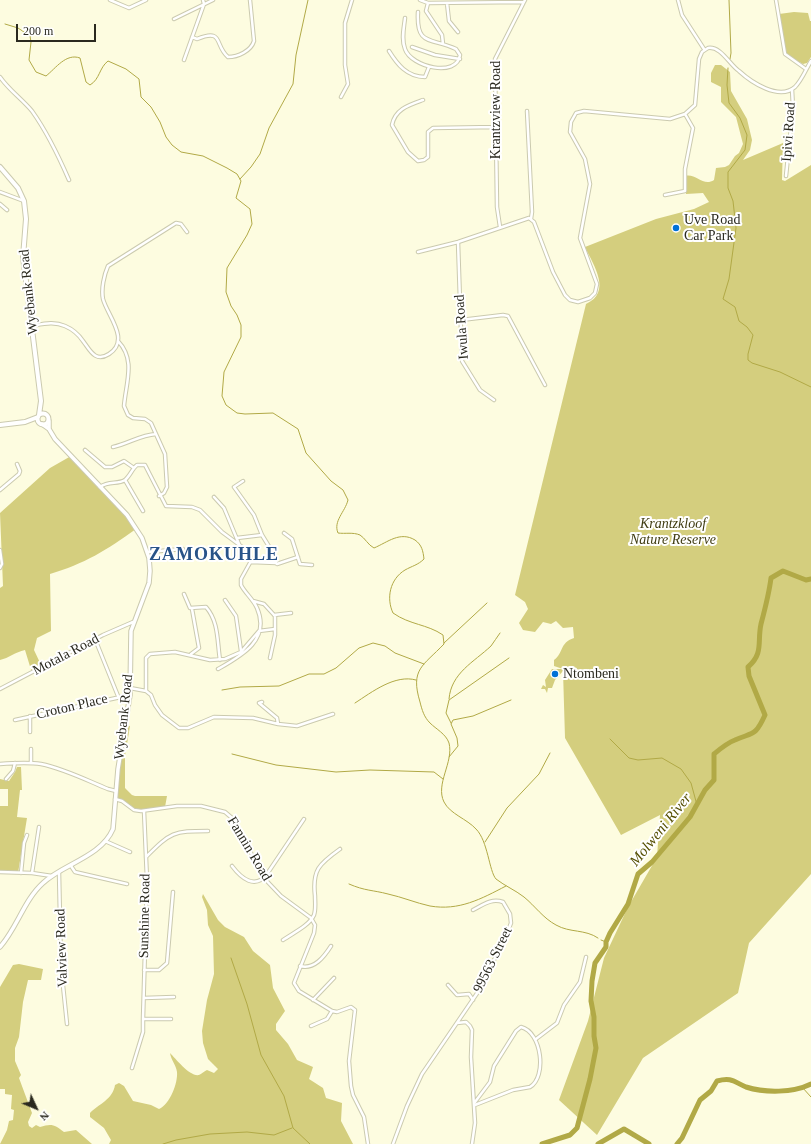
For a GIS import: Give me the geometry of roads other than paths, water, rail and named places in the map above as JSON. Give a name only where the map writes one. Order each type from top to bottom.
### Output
[{"type":"main road","name":"Wyebank Road","points":[[0,167],[18,188],[24,201],[26,219],[23,257],[41,401],[46,413]]},
{"type":"main road","name":"Wyebank Road","points":[[39,416],[41,401]]},
{"type":"main road","points":[[0,425],[26,422],[46,424],[49,420],[49,416],[46,413],[26,422]]},
{"type":"main road","points":[[39,416],[41,423]]},
{"type":"street","points":[[110,0],[129,8],[146,0]]},
{"type":"street","points":[[184,60],[204,4],[203,0]]},
{"type":"street","points":[[174,18],[213,0]]},
{"type":"street","points":[[192,37],[197,39],[208,34],[214,36],[220,42],[226,54],[231,57],[242,53],[253,44],[250,0]]},
{"type":"street","points":[[341,97],[348,84],[345,65],[345,23],[352,0]]},
{"type":"street","points":[[420,0],[428,3],[524,1]]},
{"type":"street","points":[[678,0],[682,15],[704,49]]},
{"type":"street","points":[[776,0],[785,54],[806,69]]},
{"type":"street","name":"Krantzview Road","points":[[500,227],[497,207],[495,59],[524,1]]},
{"type":"street","points":[[447,2],[449,21],[458,32]]},
{"type":"street","points":[[428,3],[426,11],[442,35],[443,44]]},
{"type":"street","points":[[405,18],[403,31],[405,50],[414,60],[429,67],[452,66],[458,63],[460,53],[456,49],[425,39],[421,34],[418,24],[418,12]]},
{"type":"street","points":[[527,111],[532,212],[530,219],[553,272],[566,296],[578,302],[589,299],[596,291],[597,280],[582,247],[580,235],[589,190],[589,176],[583,155],[570,134],[572,119],[576,113],[582,111],[668,119],[685,114],[695,104],[699,59],[704,49],[711,47],[717,49],[739,72],[765,88],[780,91],[792,89],[798,83],[811,61]]},
{"type":"street","points":[[412,48],[435,55],[460,59]]},
{"type":"street","points":[[389,50],[399,65],[408,72],[425,77],[429,67]]},
{"type":"street","points":[[0,77],[8,88],[27,106],[38,121],[69,180]]},
{"type":"street","name":"Ipivi Road","points":[[786,176],[793,108],[792,89]]},
{"type":"street","points":[[423,100],[400,110],[394,118],[392,125],[408,152],[418,161],[424,160],[428,157],[428,132],[433,128],[496,127]]},
{"type":"street","points":[[665,196],[686,191],[685,169],[693,128],[685,114]]},
{"type":"street","points":[[0,192],[24,201]]},
{"type":"street","points":[[0,204],[7,210]]},
{"type":"street","points":[[418,252],[458,242],[526,218],[530,219]]},
{"type":"street","points":[[159,496],[166,489],[167,463],[165,454],[149,421],[142,418],[133,418],[126,412],[124,406],[129,361],[125,350],[118,341],[115,323],[103,298],[103,286],[108,266],[176,223],[181,224],[187,232]]},
{"type":"street","name":"Iwula Road","points":[[458,242],[462,362],[480,390],[494,400]]},
{"type":"street","points":[[461,320],[503,315],[508,316],[545,385]]},
{"type":"street","points":[[31,326],[53,323],[64,326],[82,340],[90,352],[101,357],[112,352],[118,341]]},
{"type":"street","points":[[49,420],[49,429]]},
{"type":"street","name":"Wyebank Road","points":[[0,947],[36,891],[52,876],[71,866],[104,841],[113,829],[116,791],[130,694],[130,637],[133,622],[150,578],[148,552],[142,538],[127,515],[58,443],[49,429],[41,423]]},
{"type":"street","points":[[113,447],[125,444],[144,435],[156,434]]},
{"type":"street","points":[[85,450],[105,467],[112,468],[124,462],[134,468]]},
{"type":"street","points":[[0,490],[19,474],[20,472],[16,464]]},
{"type":"street","points":[[100,487],[109,482],[125,480],[134,468],[140,464],[147,467],[159,496],[167,506],[192,507],[200,510],[222,532],[251,555],[251,562],[241,580],[241,585],[253,601],[260,619],[259,631],[250,649],[218,669]]},
{"type":"street","points":[[125,480],[143,511]]},
{"type":"street","points":[[243,481],[234,487],[254,515],[262,535],[277,563]]},
{"type":"street","points":[[214,497],[224,508],[239,545]]},
{"type":"street","points":[[284,533],[292,539],[300,564],[312,565]]},
{"type":"street","points":[[237,538],[262,535]]},
{"type":"street","points":[[148,552],[183,549]]},
{"type":"street","points":[[0,550],[0,568]]},
{"type":"street","points":[[251,562],[277,563],[298,557]]},
{"type":"street","points":[[184,594],[187,604],[192,609],[199,648],[191,654]]},
{"type":"street","points":[[225,600],[236,616],[241,652]]},
{"type":"street","points":[[253,601],[264,604],[274,615],[275,629],[270,658]]},
{"type":"street","points":[[192,609],[206,607],[215,622],[220,660]]},
{"type":"street","points":[[274,615],[291,613]]},
{"type":"street","name":"Motala Road","points":[[0,689],[94,639],[125,624],[133,622]]},
{"type":"street","points":[[146,691],[146,660],[148,655],[168,652],[191,654],[210,660],[220,660],[241,652],[255,633],[275,629]]},
{"type":"street","points":[[94,639],[118,696]]},
{"type":"street","points":[[130,688],[146,691],[162,715],[179,728],[188,728],[210,717],[253,718],[278,724],[297,726],[333,714]]},
{"type":"street","name":"Croton Place","points":[[15,720],[130,694]]},
{"type":"street","points":[[262,702],[259,704],[276,718],[278,724]]},
{"type":"street","points":[[30,716],[30,732]]},
{"type":"street","points":[[31,749],[31,763]]},
{"type":"street","points":[[6,778],[13,771],[15,763]]},
{"type":"street","points":[[0,764],[31,763],[63,770],[116,791]]},
{"type":"street","points":[[115,799],[122,800],[134,810],[144,812]]},
{"type":"street","name":"Fannin Road","points":[[144,812],[177,806],[201,806],[225,812],[232,818],[242,834],[264,878],[281,896],[311,918]]},
{"type":"street","name":"Sunshine Road","points":[[132,1068],[142,1034],[144,1019],[146,857],[144,812]]},
{"type":"street","points":[[232,866],[244,879],[256,882],[264,878],[304,819]]},
{"type":"street","points":[[32,873],[39,827]]},
{"type":"street","points":[[146,857],[165,838],[174,833],[208,831]]},
{"type":"street","points":[[21,873],[24,843],[27,835]]},
{"type":"street","points":[[104,841],[130,852]]},
{"type":"street","points":[[283,940],[304,926],[311,918],[315,908],[314,876],[320,864],[340,849]]},
{"type":"street","points":[[71,866],[75,872],[127,884]]},
{"type":"street","points":[[0,872],[32,873],[52,876]]},
{"type":"street","name":"Valview Road","points":[[59,872],[61,966],[67,1024]]},
{"type":"street","points":[[144,970],[159,970],[167,963],[173,892]]},
{"type":"street","name":"99563 Street","points":[[457,1023],[473,1001],[511,923],[509,911],[503,902],[489,902],[473,910]]},
{"type":"street","points":[[311,918],[315,925],[314,933],[294,979],[295,985],[299,991],[332,1011],[337,1012],[351,1007],[355,1012],[349,1061],[351,1086],[352,1095],[364,1116],[368,1144]]},
{"type":"street","points":[[300,966],[307,968],[312,967],[325,955],[331,946]]},
{"type":"street","points":[[536,1039],[557,1022],[564,1005],[580,982],[586,956]]},
{"type":"street","points":[[313,1000],[334,978]]},
{"type":"street","points":[[448,985],[457,995],[469,994],[473,1001]]},
{"type":"street","points":[[144,998],[174,997]]},
{"type":"street","points":[[311,1026],[327,1019],[332,1011]]},
{"type":"street","points":[[144,1019],[171,1019]]},
{"type":"street","points":[[393,1144],[419,1079],[457,1023],[466,1022],[471,1027],[471,1057],[475,1103],[475,1130],[472,1144]]},
{"type":"street","points":[[518,1028],[529,1030],[536,1039],[539,1054],[539,1070],[532,1086],[513,1090],[475,1103],[490,1082],[494,1066],[518,1028]]},
{"type":"waterway","points":[[240,179],[260,154],[269,128],[293,84],[296,55],[308,0]]},
{"type":"waterway","points":[[729,0],[730,59]]},
{"type":"waterway","points":[[5,24],[18,28],[30,36],[31,42],[29,60],[36,72],[46,76],[66,59],[75,57],[80,58],[86,82],[90,85],[96,80],[108,61],[126,69],[139,79],[141,97],[151,107],[160,122],[166,137],[172,145],[181,152],[203,156],[237,174],[241,181],[236,198],[250,209],[252,224],[227,268],[226,292],[231,306],[241,325],[241,337],[224,372],[222,396],[226,405],[237,413],[273,413],[298,429],[306,453],[331,481],[343,490],[348,500],[338,520],[338,533],[360,535],[374,548],[389,540],[399,537],[415,540],[421,546],[424,559],[405,570],[396,578],[391,589],[390,601],[393,613],[399,617],[437,631],[443,635],[444,644],[420,669],[417,682],[417,691],[428,721],[446,737],[449,743],[449,758],[442,788],[444,802],[450,810],[472,825],[480,834],[496,879],[524,897],[556,925],[567,929],[588,933],[598,938]]},
{"type":"waterway","points":[[728,68],[727,85],[729,103],[740,118],[747,135],[745,150],[728,172],[728,188],[733,201],[736,228],[729,279],[723,299],[735,307],[739,321],[747,327],[753,335],[748,360],[752,363],[780,372],[811,387]]},
{"type":"waterway","name":"Molweni River","points":[[542,1144],[570,1135],[577,1128],[590,1079],[596,1048],[594,1036],[594,1017],[591,1001],[595,963],[606,947],[606,942],[610,933],[628,904],[638,874],[652,862],[690,817],[705,790],[714,780],[714,754],[729,743],[753,733],[759,727],[765,715],[749,676],[748,667],[753,662],[758,652],[761,624],[771,578],[783,571],[806,580],[811,579]]},
{"type":"waterway","points":[[444,643],[487,603]]},
{"type":"waterway","points":[[449,699],[454,682],[459,675],[491,646],[500,633]]},
{"type":"waterway","points":[[222,690],[240,687],[279,686],[309,674],[324,674],[336,668],[359,648],[373,643],[385,646],[395,653],[424,664]]},
{"type":"waterway","points":[[451,723],[446,713],[449,700],[509,658]]},
{"type":"waterway","points":[[355,703],[384,685],[400,680],[416,680]]},
{"type":"waterway","points":[[449,757],[458,746],[457,738],[451,724],[453,720],[473,716],[511,700]]},
{"type":"waterway","points":[[610,739],[629,758],[638,760],[662,758],[681,769],[691,783],[697,805]]},
{"type":"waterway","points":[[485,842],[507,808],[539,774],[550,753]]},
{"type":"waterway","points":[[232,754],[276,765],[336,772],[370,770],[434,772],[443,779]]},
{"type":"waterway","points":[[349,884],[425,905],[441,907],[451,907],[470,903],[506,886]]},
{"type":"waterway","name":"Molweni River","points":[[601,940],[606,942]]},
{"type":"waterway","points":[[231,958],[247,1004],[261,1055],[284,1096],[293,1128],[310,1144]]},
{"type":"waterway","points":[[677,1144],[682,1138],[700,1100],[711,1091],[717,1081],[730,1080],[746,1087],[770,1091],[796,1089],[811,1084]]},
{"type":"waterway","points":[[802,1087],[811,1097]]},
{"type":"waterway","points":[[163,1144],[176,1140],[210,1134],[247,1132],[274,1135],[292,1128]]},
{"type":"waterway","points":[[598,1144],[624,1129],[649,1144]]},
{"type":"place","name":"Uve Road Car Park","points":[[676,228]]},
{"type":"place","name":"Ntombeni","points":[[555,674]]},
{"type":"district","name":"ZAMOKUHLE","points":[[214,555]]},
{"type":"park label","name":"Krantzkloof Nature Reserve","points":[[673,532]]}]
